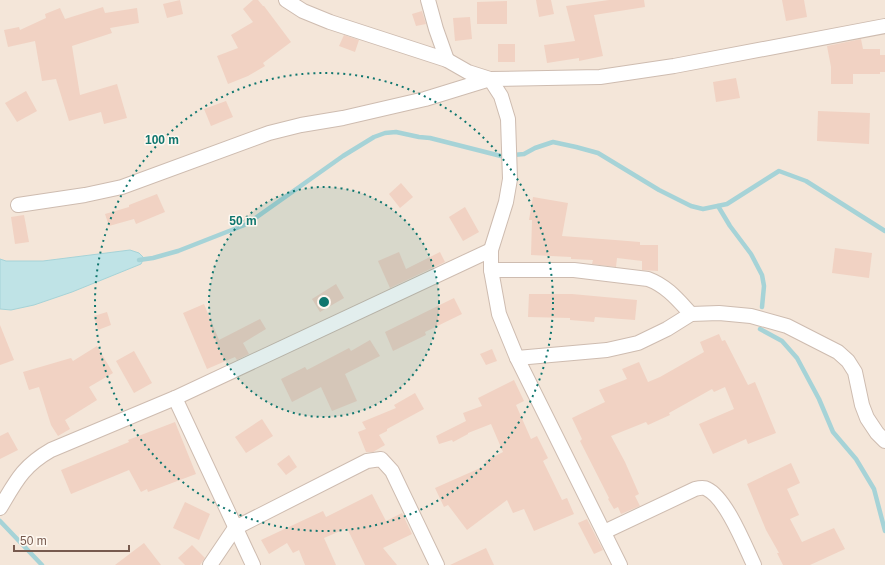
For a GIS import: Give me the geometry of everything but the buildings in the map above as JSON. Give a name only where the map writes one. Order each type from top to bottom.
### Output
[{"type":"street","points":[[286,0],[303,11],[330,22],[447,60],[468,72],[490,79],[501,96],[508,119],[510,178],[506,202],[491,250],[491,270],[499,314],[517,358],[620,565]]},
{"type":"street","points":[[428,0],[447,60]]},
{"type":"street","points":[[18,204],[85,195],[122,187],[269,133],[302,124],[343,118],[425,100],[490,79],[600,77],[674,66],[885,26]]},
{"type":"street","points":[[0,508],[22,472],[37,458],[51,450],[175,398],[491,250]]},
{"type":"street","points":[[491,270],[574,270],[648,279],[658,283],[670,291],[691,314]]},
{"type":"street","points":[[517,358],[607,350],[638,343],[668,329],[691,314],[718,313],[751,316],[787,326],[838,352],[848,361],[854,372],[862,405],[867,418],[885,441]]},
{"type":"street","points":[[175,398],[253,565]]},
{"type":"street","points":[[210,565],[235,528],[367,461],[381,459],[392,471],[437,565]]},
{"type":"street","points":[[604,532],[695,489],[706,488],[716,496],[728,512],[754,565]]},
{"type":"shaded area","points":[[0,0],[885,0],[885,565],[0,565]]},
{"type":"water","points":[[130,250],[139,253],[144,258],[141,264],[72,292],[34,305],[11,310],[0,309],[0,259],[6,261],[43,261]]},
{"type":"waterway","points":[[139,260],[178,251],[247,224],[343,156],[374,137],[385,133],[396,132],[430,138],[501,156],[524,154],[535,148],[553,142],[576,147],[598,153],[659,190],[691,206],[703,209],[727,204],[779,171],[806,181],[885,231]]},
{"type":"waterway","points":[[718,206],[730,226],[751,254],[762,275],[764,286],[762,307]]},
{"type":"waterway","points":[[760,329],[782,341],[797,358],[819,399],[833,432],[856,459],[874,489],[885,531]]},
{"type":"waterway","points":[[0,521],[42,565]]}]
